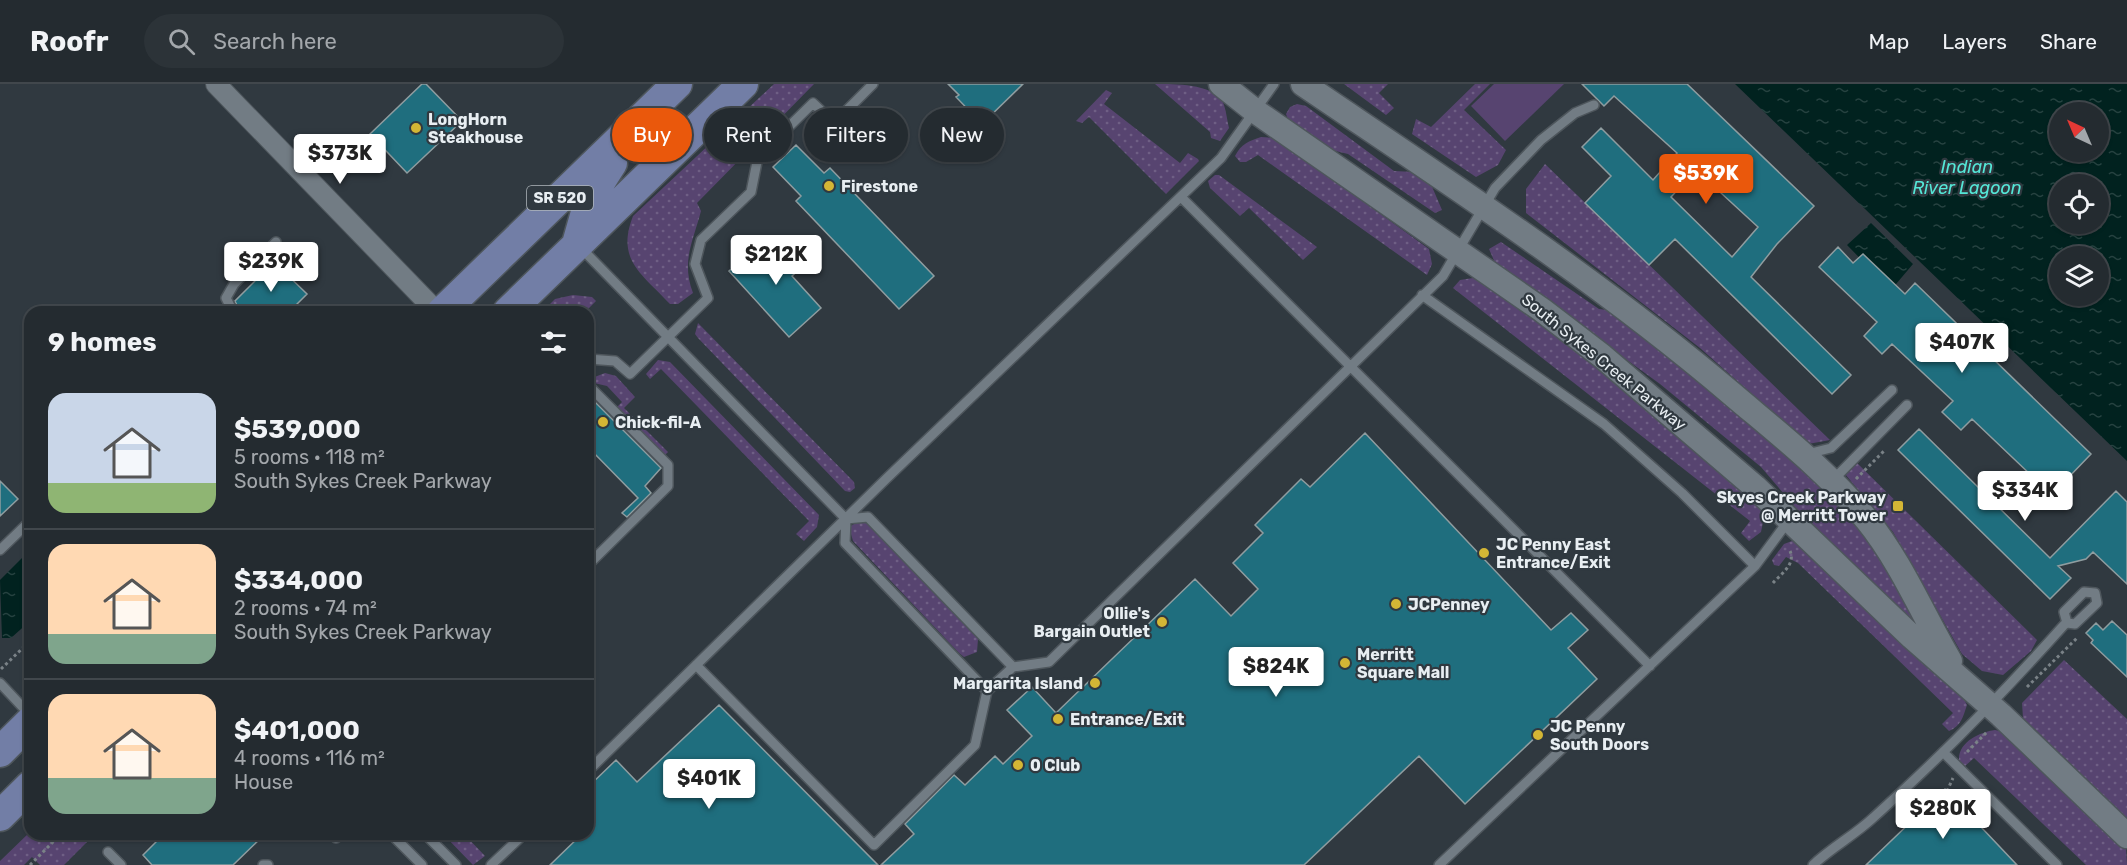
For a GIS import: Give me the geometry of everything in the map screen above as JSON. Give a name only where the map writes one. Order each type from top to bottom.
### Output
[{"type":"main road","name":"SR 520","points":[[514,306],[743,84]]},
{"type":"main road","name":"SR 520","points":[[448,306],[675,86]]},
{"type":"main road","points":[[577,244],[590,198],[604,172],[675,86]]},
{"type":"main road","points":[[0,752],[24,728]]},
{"type":"main road","points":[[0,816],[24,792]]},
{"type":"street","points":[[216,84],[431,306]]},
{"type":"street","name":"South Sykes Creek Parkway","points":[[1221,84],[1255,111],[1542,310],[1602,356],[1755,487],[1912,637],[1959,676],[2127,836]]},
{"type":"street","name":"South Sykes Creek Parkway","points":[[1303,84],[1485,207],[1639,318],[1804,454],[1870,523],[1898,567],[1959,676]]},
{"type":"lane","points":[[594,765],[1221,158],[1274,84]]},
{"type":"lane","points":[[594,359],[615,361],[630,374],[669,337],[708,298],[695,264],[701,240],[751,192],[758,158],[813,102],[834,123],[871,85]]},
{"type":"lane","points":[[696,665],[874,845],[975,745],[987,691],[1013,667],[1049,662],[1443,276],[1495,188],[1550,132],[1575,113],[1594,105]]},
{"type":"lane","points":[[1181,197],[1650,666]]},
{"type":"lane","points":[[230,306],[226,298],[234,284],[276,242]]},
{"type":"lane","points":[[577,244],[846,519],[846,543],[987,691]]},
{"type":"lane","points":[[1422,295],[1604,424],[1682,493],[1755,566]]},
{"type":"lane","points":[[1804,454],[1831,448],[1892,390]]},
{"type":"lane","points":[[594,391],[668,465],[668,486],[594,559]]},
{"type":"lane","points":[[1837,486],[1907,405]]},
{"type":"lane","points":[[846,519],[868,518],[1013,667]]},
{"type":"lane","points":[[0,550],[24,527]]},
{"type":"lane","points":[[1439,865],[1796,527]]},
{"type":"lane","points":[[2097,591],[2097,603],[2075,624],[2067,623],[2064,612],[2084,592],[2097,591]]},
{"type":"lane","points":[[1813,865],[1832,847],[1871,820],[1943,752],[2067,623]]},
{"type":"lane","points":[[0,684],[24,709]]},
{"type":"lane","points":[[1943,752],[2057,865]]},
{"type":"lane","points":[[397,840],[422,865]]},
{"type":"lane","points":[[431,840],[456,865]]},
{"type":"lane","points":[[491,865],[518,840]]},
{"type":"lane","points":[[108,852],[121,865]]},
{"type":"path","points":[[1773,583],[1791,564],[1793,557],[1789,547],[1796,527],[1837,486],[1885,450]]},
{"type":"path","points":[[2020,695],[2077,638]]},
{"type":"path","points":[[0,670],[24,647]]},
{"type":"path","points":[[1967,752],[1988,731]]},
{"type":"path","points":[[1947,790],[1956,774]]},
{"type":"path","points":[[30,865],[55,840]]},
{"type":"shaded area","points":[[774,84],[814,84],[790,108],[748,108]]},
{"type":"shaded area","points":[[1155,84],[1192,86],[1217,95],[1222,100],[1229,128],[1220,141],[1211,138],[1210,132]]},
{"type":"shaded area","points":[[1344,84],[1388,84],[1379,93],[1394,108],[1386,115]]},
{"type":"shaded area","points":[[1475,84],[1490,84],[1464,110],[1506,150],[1498,165],[1476,177],[1412,134],[1416,119],[1431,127]]},
{"type":"shaded area","points":[[1494,84],[1564,84],[1505,141],[1471,106]]},
{"type":"shaded area","points":[[1106,90],[1112,93],[1104,104],[1180,163],[1188,153],[1198,159],[1199,161],[1166,194],[1089,117],[1082,123],[1076,121]]},
{"type":"shaded area","points":[[1297,104],[1306,106],[1394,171],[1414,172],[1430,182],[1442,210],[1435,213],[1348,154],[1323,148],[1289,122],[1286,114],[1290,107]]},
{"type":"shaded area","points":[[1261,137],[1275,138],[1429,249],[1432,264],[1427,275],[1258,155],[1246,162],[1240,162],[1235,156],[1240,149]]},
{"type":"shaded area","points":[[704,150],[704,162],[737,162],[697,203],[701,211],[688,261],[693,293],[678,304],[670,304],[634,265],[628,244],[629,231],[633,216]]},
{"type":"shaded area","points":[[1545,164],[1830,440],[1808,444],[1700,348],[1526,213],[1526,189]]},
{"type":"shaded area","points":[[1215,175],[1219,175],[1317,247],[1303,260],[1249,208],[1240,216],[1210,188],[1208,181]]},
{"type":"shaded area","points":[[1501,242],[1599,309],[1615,311],[1787,454],[1849,513],[1893,574],[1927,640],[1824,541],[1761,467],[1660,384],[1496,265],[1489,249]]},
{"type":"shaded area","points":[[1473,278],[1481,280],[1649,403],[1765,512],[1761,532],[1749,541],[1741,533],[1750,521],[1453,288],[1460,280]]},
{"type":"shaded area","points":[[573,295],[592,297],[596,301],[591,306],[548,306],[555,299]]},
{"type":"shaded area","points":[[698,323],[854,482],[855,488],[850,492],[845,491],[698,338],[695,334]]},
{"type":"shaded area","points":[[658,360],[670,362],[819,515],[817,527],[804,541],[796,534],[809,521],[661,369],[650,379],[646,374]]},
{"type":"shaded area","points":[[605,373],[616,376],[635,397],[624,408],[668,452],[664,456],[617,407],[622,402],[607,386],[594,383],[594,377]]},
{"type":"shaded area","points":[[1856,462],[2037,640],[2031,651],[2003,675],[1982,671],[1962,654],[1893,532],[1845,474]]},
{"type":"shaded area","points":[[861,520],[870,525],[978,639],[977,652],[964,657],[959,653],[853,541],[849,527]]},
{"type":"shaded area","points":[[1792,541],[1804,543],[1958,688],[1967,705],[1956,727],[1949,731],[1942,724],[1953,713],[1798,563],[1786,557],[1779,566],[1774,565],[1772,560],[1784,544]]},
{"type":"shaded area","points":[[2064,660],[2127,719],[2127,818],[2023,718],[2022,703]]},
{"type":"shaded area","points":[[1995,730],[2004,732],[2126,847],[2127,865],[2086,865],[1974,758],[1965,766],[1959,760],[1966,743],[1983,733]]},
{"type":"shaded area","points":[[24,838],[24,840],[89,840],[64,865],[40,865],[32,857],[24,865],[0,865],[0,861]]},
{"type":"shaded area","points":[[449,840],[470,840],[485,856],[473,865]]},
{"type":"water","name":"Indian River Lagoon","points":[[1735,84],[2127,84],[2127,461]]},
{"type":"water","points":[[1871,223],[1913,264],[1891,290],[1847,245]]},
{"type":"water","points":[[24,556],[24,626],[11,638],[2,638],[0,580]]},
{"type":"building","name":"LongHorn Steakhouse","points":[[422,84],[426,84],[462,121],[407,173],[370,134]]},
{"type":"building","points":[[948,84],[1023,84],[998,108],[967,108],[956,97],[959,95]]},
{"type":"building","points":[[1582,84],[1687,84],[1814,206],[1777,244],[1751,277],[1851,375],[1832,394],[1675,239],[1649,265],[1585,203],[1611,176],[1582,147],[1601,128],[1653,180],[1677,153],[1614,96],[1604,106]],"holes":[[[1696,170],[1758,227],[1732,257],[1671,197]]]},
{"type":"building","points":[[796,145],[804,153],[804,162],[813,162],[824,173],[830,168],[934,276],[899,309],[796,201],[801,196],[773,167],[778,162],[792,162],[792,149]]},
{"type":"building","points":[[763,240],[774,251],[783,243],[803,266],[792,276],[821,308],[789,337],[729,271]]},
{"type":"building","points":[[1838,247],[1853,263],[1863,254],[1905,294],[1915,283],[2091,454],[2041,506],[2022,488],[2033,477],[1972,419],[1961,430],[1942,412],[1953,401],[1892,344],[1882,354],[1864,336],[1877,322],[1819,267]]},
{"type":"building","points":[[274,262],[307,294],[295,306],[237,306],[235,301]]},
{"type":"building","name":"Chick-fil-A","points":[[594,401],[661,468],[645,486],[651,493],[627,517],[622,513],[638,498],[594,453]]},
{"type":"building","points":[[1919,429],[2050,558],[2116,491],[2127,502],[2127,584],[2093,552],[2086,559],[2058,566],[2071,578],[2050,599],[1898,450]]},
{"type":"building","name":"Merritt Square Mall","points":[[1365,433],[1551,630],[1571,613],[1588,630],[1568,648],[1597,679],[1465,804],[1419,756],[1304,865],[881,865],[914,834],[905,824],[954,775],[965,785],[995,756],[1003,764],[1032,736],[1007,710],[1032,687],[1056,713],[1195,579],[1231,616],[1258,589],[1233,563],[1263,533],[1255,525],[1301,479],[1310,487]]},
{"type":"building","points":[[0,481],[18,499],[0,516]]},
{"type":"building","points":[[2112,621],[2127,635],[2127,677],[2091,643],[2093,640],[2086,633],[2096,623],[2103,630]]},
{"type":"building","points":[[719,705],[878,865],[550,865],[576,840],[594,840],[594,781],[616,760],[637,782]]},
{"type":"building","points":[[1945,789],[2017,865],[1866,865]]},
{"type":"building","points":[[158,840],[259,840],[233,865],[152,865],[143,855]]},
{"type":"place","name":"LongHorn Steakhouse","points":[[416,128]]},
{"type":"place","name":"Firestone","points":[[829,186]]},
{"type":"place","name":"Chick-fil-A","points":[[603,422]]},
{"type":"place","name":"Skyes Creek Parkway @ Merritt Tower","points":[[1898,506]]},
{"type":"place","name":"JC Penny East Entrance/Exit","points":[[1484,553]]},
{"type":"place","name":"JCPenney","points":[[1396,604]]},
{"type":"place","name":"Ollie's Bargain Outlet","points":[[1162,622]]},
{"type":"place","name":"Merritt Square Mall","points":[[1345,663]]},
{"type":"place","name":"Margarita Island","points":[[1095,683]]},
{"type":"place","name":"Entrance/Exit","points":[[1058,719]]},
{"type":"place","name":"JC Penny South Doors","points":[[1538,735]]},
{"type":"place","name":"0 Club","points":[[1018,765]]}]
